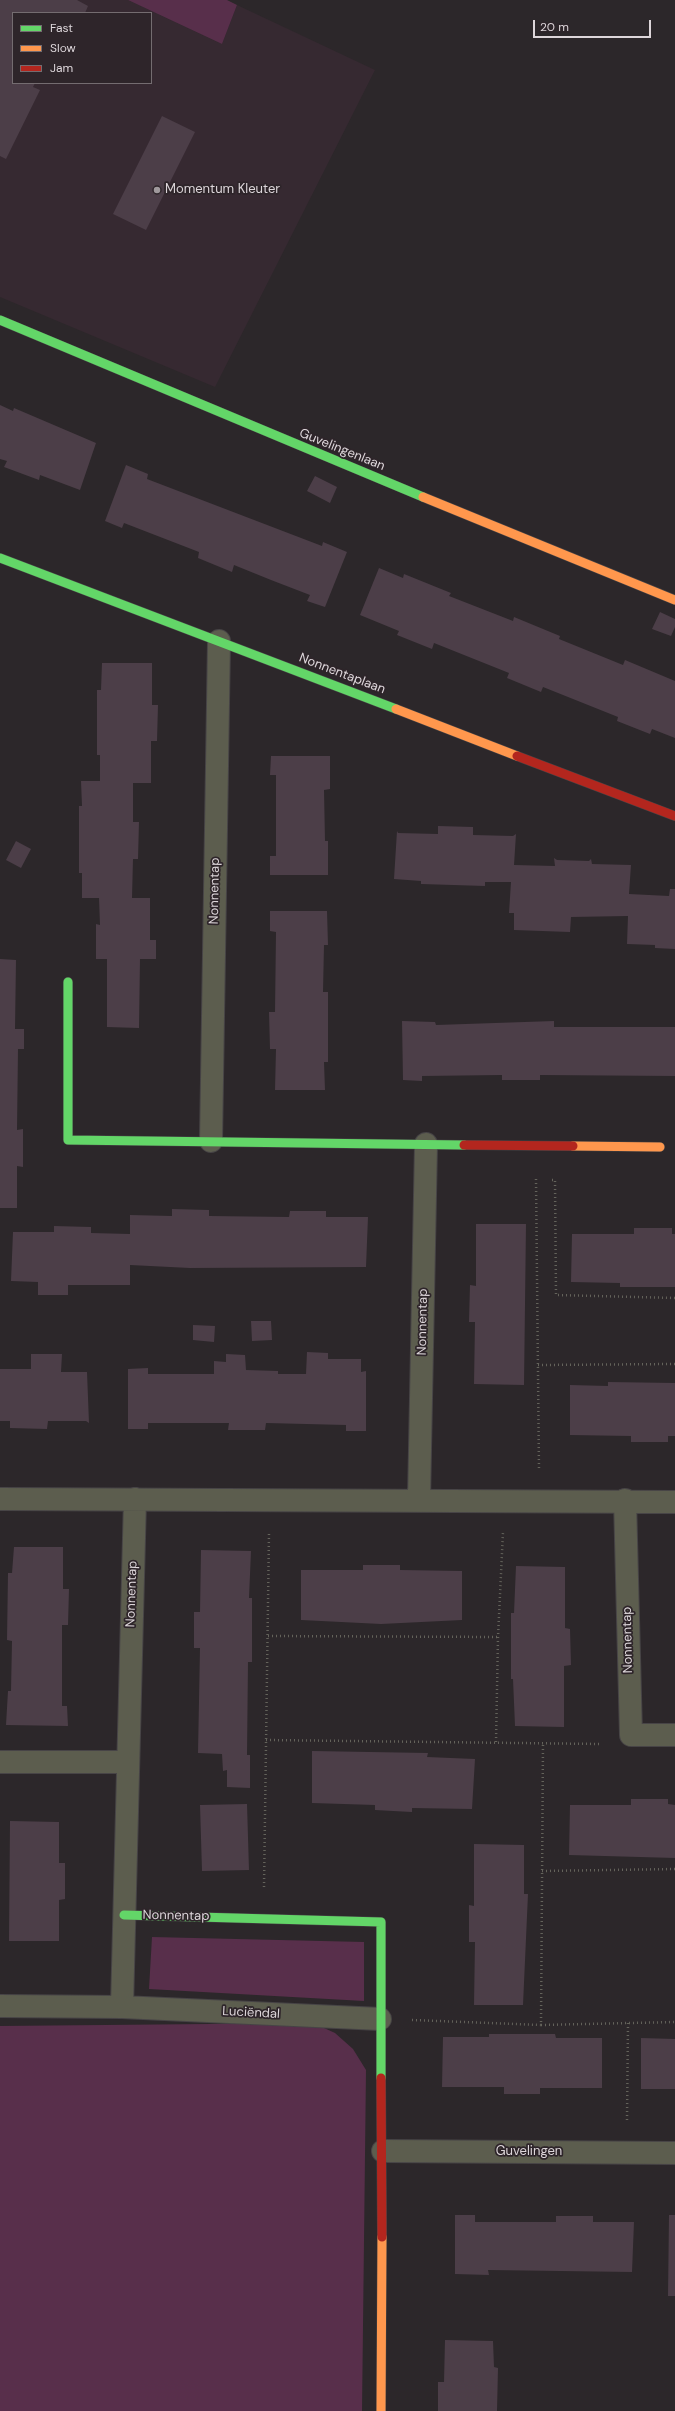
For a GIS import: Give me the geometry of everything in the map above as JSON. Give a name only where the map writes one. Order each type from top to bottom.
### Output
[{"type":"street","name":"Guvelingenlaan","points":[[0,320],[281,439],[675,600]]},
{"type":"street","name":"Nonnentaplaan","points":[[0,558],[675,816]]},
{"type":"street","name":"Nonnentap","points":[[211,1141],[219,641]]},
{"type":"street","points":[[68,982],[68,1140],[660,1147]]},
{"type":"street","name":"Nonnentap","points":[[419,1500],[426,1144]]},
{"type":"street","points":[[0,1499],[625,1500],[675,1502]]},
{"type":"street","name":"Nonnentap","points":[[134,1499],[124,1915],[381,1922],[380,2019]]},
{"type":"street","name":"Nonnentap","points":[[625,1500],[631,1735]]},
{"type":"street","points":[[631,1735],[675,1735]]},
{"type":"street","points":[[0,1762],[128,1762]]},
{"type":"street","points":[[122,2007],[124,1915]]},
{"type":"street","name":"Luciëndal","points":[[0,2006],[122,2007],[380,2019]]},
{"type":"street","points":[[380,2019],[383,2151],[381,2411]]},
{"type":"street","name":"Guvelingen","points":[[383,2151],[675,2153]]},
{"type":"path","points":[[535,1146],[540,1500]]},
{"type":"path","points":[[536,1179],[542,1179]]},
{"type":"path","points":[[548,1179],[554,1180],[556,1295],[675,1298]]},
{"type":"path","points":[[538,1365],[675,1364]]},
{"type":"path","points":[[263,1919],[270,1499]]},
{"type":"path","points":[[496,1742],[498,1637],[505,1500]]},
{"type":"path","points":[[268,1636],[498,1637]]},
{"type":"path","points":[[266,1740],[496,1742],[613,1745],[631,1735]]},
{"type":"path","points":[[542,2025],[543,1743]]},
{"type":"path","points":[[542,1871],[675,1869]]},
{"type":"path","points":[[380,2019],[542,2025],[675,2022]]},
{"type":"path","points":[[626,2153],[628,2023]]},
{"type":"shaded area","name":"Momentum Kleuter","points":[[0,0],[128,0],[222,44],[237,5],[375,70],[215,387],[0,297]]},
{"type":"shaded area","points":[[128,0],[227,0],[237,5],[222,44]]},
{"type":"shaded area","points":[[152,1937],[364,1942],[364,2001],[149,1989]]},
{"type":"shaded area","points":[[313,2023],[335,2033],[353,2049],[366,2070],[362,2411],[0,2411],[0,2026]]},
{"type":"building","points":[[0,0],[77,0],[88,6],[85,12],[12,12],[12,84],[34,84],[33,87],[40,90],[6,159],[0,156]]},
{"type":"building","points":[[162,116],[195,132],[146,230],[113,214]]},
{"type":"building","points":[[0,405],[13,411],[14,408],[96,443],[80,490],[40,475],[39,480],[4,467],[7,461],[0,459]]},
{"type":"building","points":[[126,465],[148,474],[147,479],[322,546],[323,542],[347,552],[325,607],[307,601],[310,595],[234,565],[232,572],[198,558],[199,552],[124,523],[122,528],[105,521]]},
{"type":"building","points":[[315,476],[337,487],[330,503],[307,491]]},
{"type":"building","points":[[379,568],[403,578],[404,574],[451,593],[449,596],[513,621],[514,617],[560,636],[559,639],[623,665],[625,660],[675,681],[675,738],[652,729],[650,734],[617,721],[618,717],[543,687],[541,692],[507,678],[509,673],[434,643],[432,649],[397,635],[399,631],[360,615]]},
{"type":"building","points":[[660,612],[675,619],[675,627],[671,636],[652,629]]},
{"type":"building","points":[[102,663],[152,663],[152,705],[158,705],[157,741],[151,741],[151,783],[133,783],[133,822],[139,822],[138,859],[133,859],[132,898],[150,898],[150,940],[156,940],[156,959],[140,959],[139,1028],[107,1027],[107,959],[96,959],[96,924],[100,925],[99,898],[82,898],[82,873],[79,873],[79,806],[82,806],[81,781],[100,781],[100,755],[97,755],[97,690],[101,690]]},
{"type":"building","points":[[271,756],[330,756],[330,789],[324,790],[325,841],[328,841],[328,875],[270,875],[270,856],[276,856],[276,775],[270,775]]},
{"type":"building","points":[[438,826],[473,827],[473,835],[513,836],[516,834],[514,865],[555,866],[554,858],[557,860],[589,861],[591,859],[592,864],[631,865],[629,894],[669,896],[670,889],[675,889],[675,949],[655,948],[655,945],[627,944],[628,916],[571,917],[570,932],[514,930],[514,913],[509,913],[511,882],[485,882],[485,886],[421,884],[421,881],[394,879],[397,831],[398,833],[438,834]]},
{"type":"building","points":[[16,841],[31,849],[21,868],[6,860]]},
{"type":"building","points":[[270,911],[327,911],[328,945],[324,945],[323,992],[328,992],[328,1062],[324,1062],[325,1090],[275,1090],[276,1049],[270,1049],[269,1012],[275,1012],[276,932],[270,931]]},
{"type":"building","points":[[0,959],[16,960],[15,1029],[24,1029],[24,1049],[18,1049],[17,1130],[23,1129],[23,1167],[17,1166],[17,1208],[0,1208]]},
{"type":"building","points":[[402,1021],[435,1022],[436,1025],[554,1021],[554,1027],[675,1027],[675,1076],[540,1075],[540,1080],[502,1080],[502,1075],[422,1076],[422,1081],[403,1080]]},
{"type":"building","points":[[172,1209],[209,1210],[209,1216],[289,1217],[290,1211],[326,1211],[326,1217],[368,1217],[366,1267],[190,1268],[130,1265],[130,1285],[68,1285],[68,1295],[38,1295],[38,1282],[11,1281],[13,1232],[54,1232],[54,1226],[91,1227],[91,1233],[130,1234],[130,1215],[172,1216]]},
{"type":"building","points":[[476,1224],[526,1224],[524,1385],[474,1384],[475,1322],[469,1322],[470,1285],[476,1286]]},
{"type":"building","points":[[634,1228],[672,1228],[672,1234],[675,1234],[675,1287],[620,1287],[620,1283],[571,1282],[572,1234],[634,1234]]},
{"type":"building","points":[[251,1321],[271,1321],[272,1340],[252,1341]]},
{"type":"building","points":[[193,1325],[215,1326],[214,1342],[193,1340]]},
{"type":"building","points":[[307,1352],[328,1353],[328,1359],[361,1359],[361,1372],[366,1371],[366,1431],[346,1431],[346,1425],[266,1423],[265,1430],[228,1430],[229,1423],[148,1423],[148,1429],[128,1429],[128,1369],[148,1368],[148,1374],[214,1374],[214,1361],[226,1362],[226,1354],[245,1355],[246,1370],[278,1371],[278,1374],[306,1374]]},
{"type":"building","points":[[31,1354],[62,1354],[61,1372],[87,1372],[89,1423],[86,1421],[48,1421],[47,1429],[10,1428],[10,1421],[0,1421],[0,1369],[31,1369]]},
{"type":"building","points":[[608,1382],[675,1383],[675,1436],[668,1436],[668,1442],[631,1442],[631,1436],[570,1435],[570,1385],[608,1386]]},
{"type":"building","points":[[14,1547],[63,1547],[63,1589],[69,1589],[68,1625],[62,1625],[62,1706],[67,1706],[68,1726],[6,1725],[8,1691],[11,1691],[12,1641],[7,1640],[8,1573],[12,1573]]},
{"type":"building","points":[[201,1550],[251,1551],[249,1598],[252,1598],[252,1662],[248,1662],[247,1755],[250,1755],[250,1788],[227,1787],[227,1770],[223,1771],[222,1754],[198,1753],[200,1648],[194,1648],[194,1612],[200,1612]]},
{"type":"building","points":[[363,1565],[400,1565],[400,1570],[462,1571],[462,1620],[381,1624],[301,1620],[301,1570],[363,1570]]},
{"type":"building","points":[[516,1566],[565,1567],[565,1628],[570,1629],[571,1665],[564,1666],[564,1727],[515,1726],[513,1679],[511,1679],[511,1613],[514,1613]]},
{"type":"building","points":[[312,1751],[428,1753],[427,1757],[475,1759],[472,1809],[412,1808],[412,1812],[375,1810],[375,1805],[312,1803]]},
{"type":"building","points":[[631,1799],[668,1799],[668,1804],[675,1805],[675,1858],[569,1855],[570,1805],[631,1805]]},
{"type":"building","points":[[247,1804],[249,1870],[202,1871],[200,1805]]},
{"type":"building","points":[[10,1821],[59,1822],[59,1863],[65,1863],[65,1899],[59,1900],[59,1941],[9,1941]]},
{"type":"building","points":[[474,1844],[524,1845],[524,1894],[528,1894],[523,2005],[474,2005],[475,1942],[469,1942],[469,1905],[474,1906]]},
{"type":"building","points":[[489,2034],[555,2034],[556,2038],[602,2038],[602,2088],[540,2088],[540,2094],[504,2094],[504,2087],[442,2087],[443,2037],[489,2037]]},
{"type":"building","points":[[641,2038],[675,2039],[675,2089],[641,2089]]},
{"type":"building","points":[[455,2215],[475,2215],[475,2222],[556,2222],[556,2216],[593,2216],[593,2222],[634,2222],[632,2272],[488,2270],[489,2275],[455,2274]]},
{"type":"building","points":[[669,2215],[675,2215],[675,2296],[668,2296]]},
{"type":"building","points":[[445,2340],[493,2341],[494,2367],[498,2368],[497,2411],[438,2411],[438,2382],[444,2382]]},
{"type":"traffic: fast","points":[[0,320],[423,497]]},
{"type":"traffic: fast","points":[[0,558],[396,709]]},
{"type":"traffic: fast","points":[[68,982],[68,1140],[464,1145]]},
{"type":"traffic: fast","points":[[124,1915],[381,1922],[381,2078]]},
{"type":"traffic: slow","points":[[423,497],[675,600]]},
{"type":"traffic: slow","points":[[396,709],[517,756]]},
{"type":"traffic: slow","points":[[573,1146],[660,1147]]},
{"type":"traffic: slow","points":[[381,2411],[382,2237]]},
{"type":"traffic: jam","points":[[517,756],[675,816]]},
{"type":"traffic: jam","points":[[464,1145],[573,1146]]},
{"type":"traffic: jam","points":[[381,2078],[382,2237]]},
{"type":"place","name":"Momentum Kleuter","points":[[157,190]]}]
